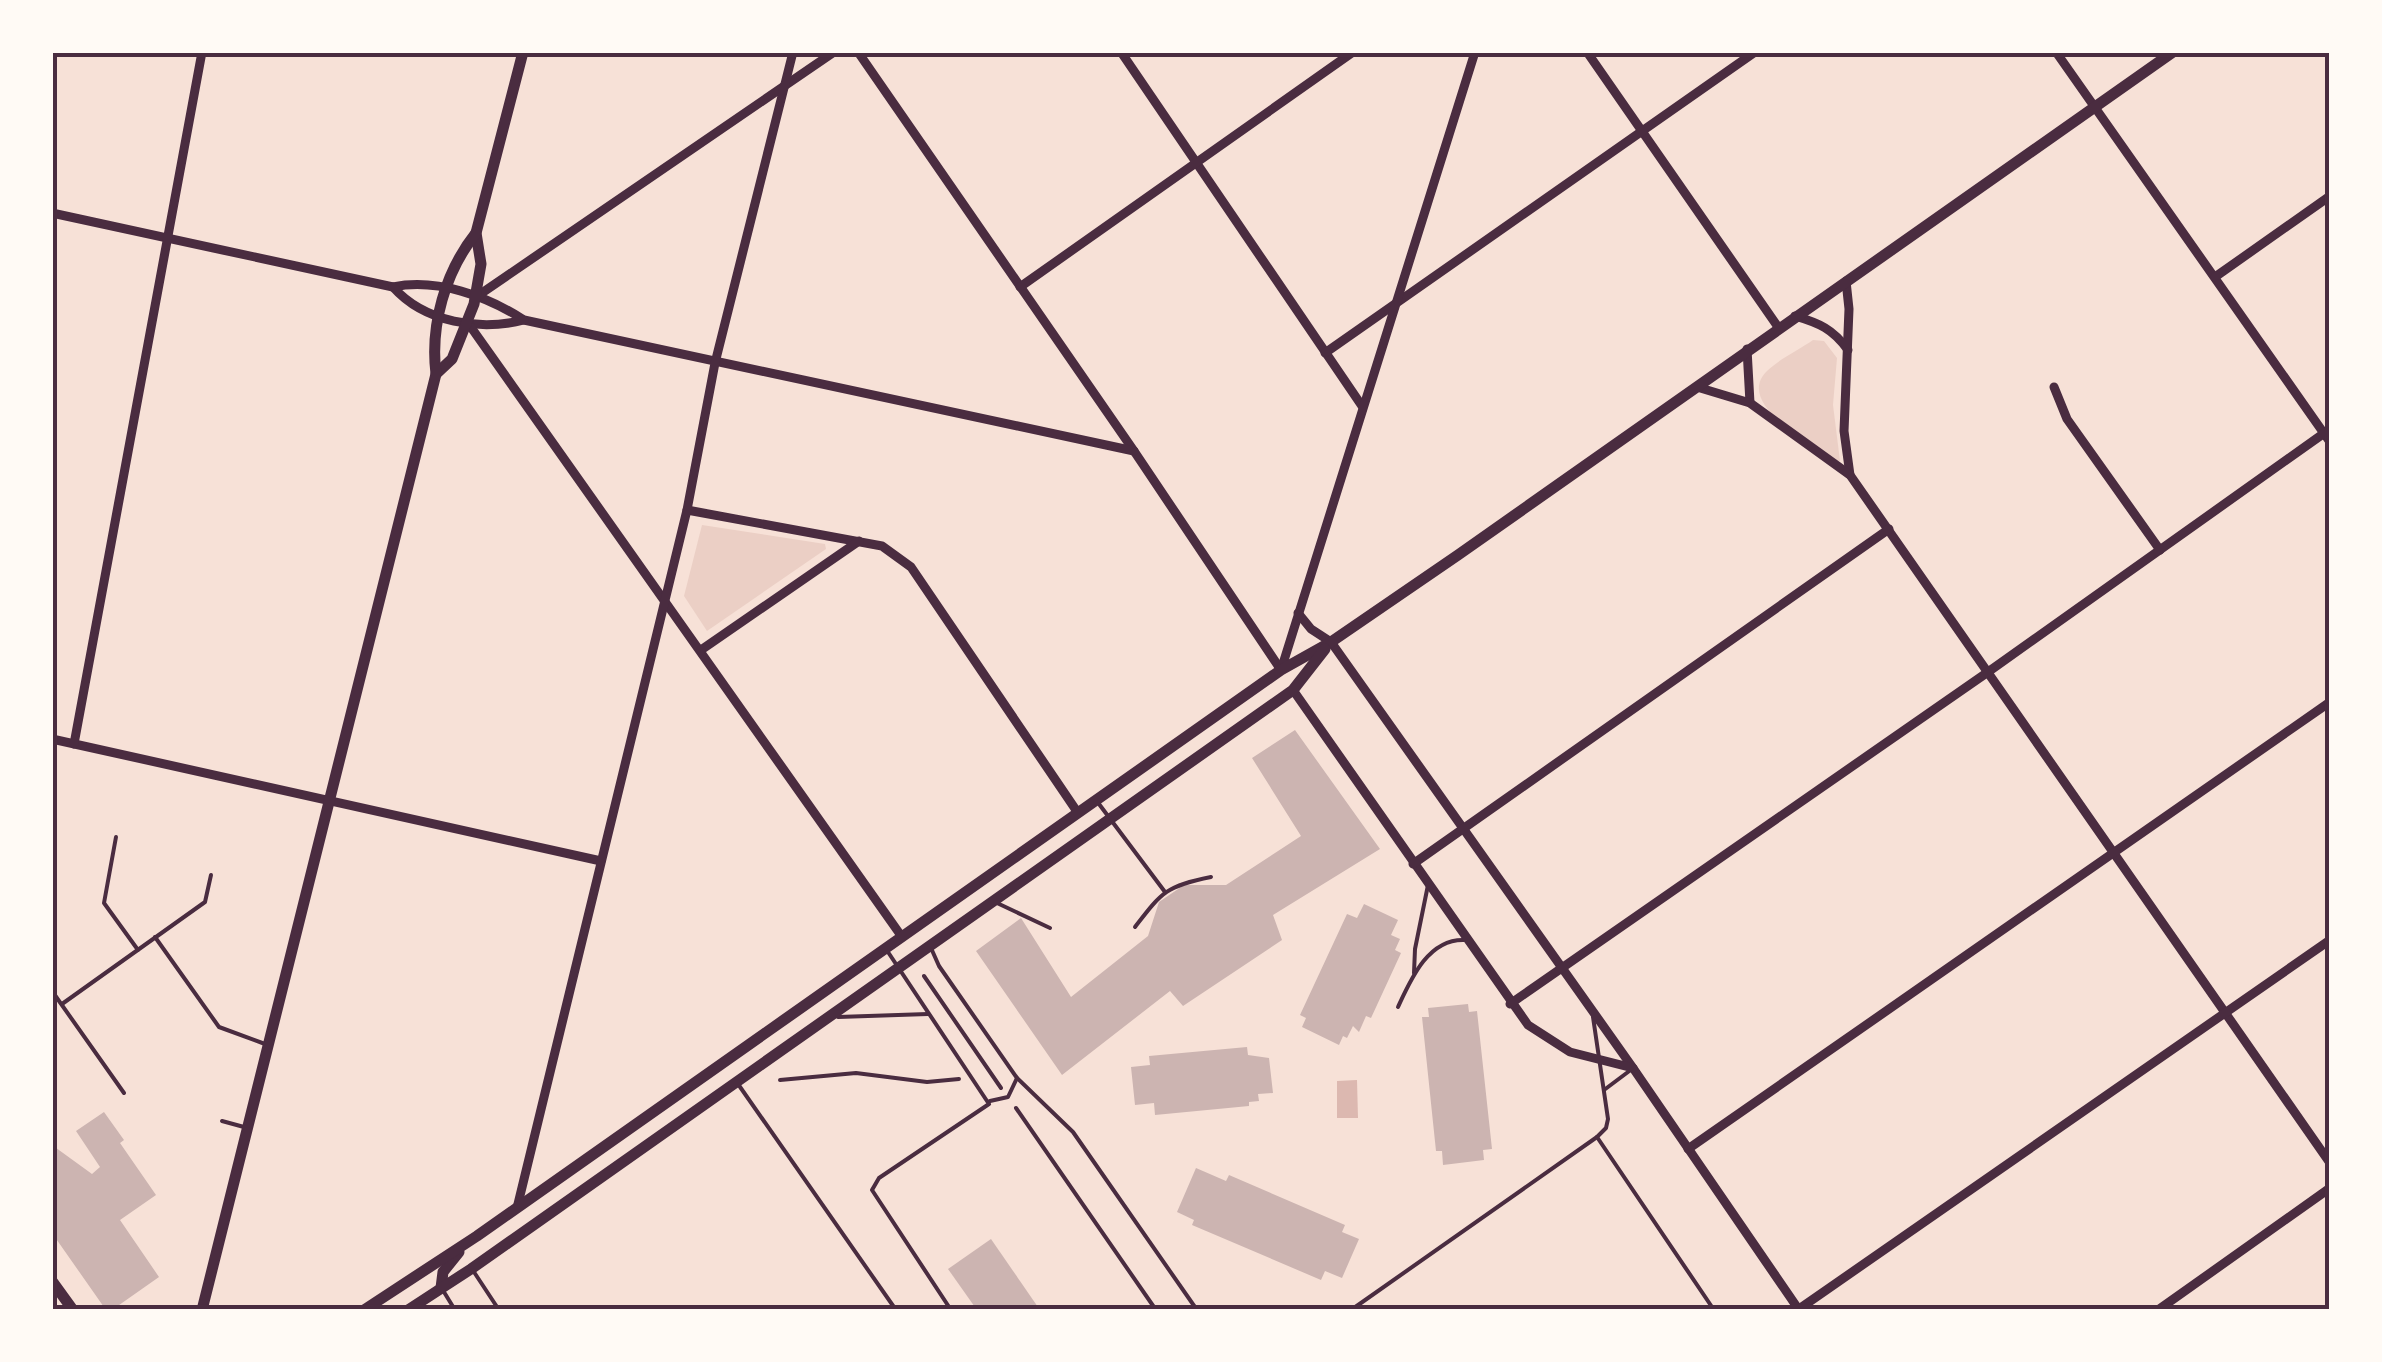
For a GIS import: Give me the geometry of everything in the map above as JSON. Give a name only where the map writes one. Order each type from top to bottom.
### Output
[{"type":"main road","points":[[202,1310],[436,374],[433,351],[446,288],[460,253],[476,232],[523,52]]},
{"type":"main road","points":[[364,1310],[477,1236],[1281,670],[1331,642],[2174,52]]},
{"type":"main road","points":[[436,374],[452,358],[476,297],[481,264],[476,232]]},
{"type":"main road","points":[[408,1310],[1293,690],[1331,642]]},
{"type":"main road","points":[[441,1288],[443,1272],[477,1236]]},
{"type":"main road","points":[[52,1280],[62,1303],[73,1310]]},
{"type":"street","points":[[517,1208],[687,510],[715,363],[793,52]]},
{"type":"street","points":[[476,297],[834,52]]},
{"type":"street","points":[[858,52],[1281,670]]},
{"type":"street","points":[[1121,52],[1362,406]]},
{"type":"street","points":[[1020,286],[1354,52]]},
{"type":"street","points":[[1281,670],[1475,52]]},
{"type":"street","points":[[1587,52],[1778,328]]},
{"type":"street","points":[[1325,353],[1755,52]]},
{"type":"street","points":[[1510,1004],[2327,435],[2056,52]]},
{"type":"street","points":[[74,744],[201,53]]},
{"type":"street","points":[[2215,277],[2330,196]]},
{"type":"street","points":[[52,212],[394,287],[426,283],[502,305],[524,320],[1134,450]]},
{"type":"street","points":[[1846,282],[1850,308],[1844,431],[1850,474]]},
{"type":"street","points":[[394,287],[406,302],[440,317],[500,326],[524,320]]},
{"type":"street","points":[[1795,316],[1821,323],[1836,333],[1848,350]]},
{"type":"street","points":[[468,323],[902,936]]},
{"type":"street","points":[[1748,350],[1750,402]]},
{"type":"street","points":[[1694,386],[1750,402],[1850,474],[2330,1163]]},
{"type":"street","points":[[2054,387],[2067,419],[2160,550]]},
{"type":"street","points":[[687,510],[859,541],[896,554],[910,567],[1078,812]]},
{"type":"street","points":[[1413,864],[1888,529]]},
{"type":"street","points":[[700,650],[859,541]]},
{"type":"street","points":[[1298,612],[1311,629],[1331,642],[1634,1068],[1799,1309],[2330,940]]},
{"type":"street","points":[[1293,690],[1510,1004],[1544,1038],[1570,1052],[1634,1068]]},
{"type":"street","points":[[1688,1149],[2330,702]]},
{"type":"street","points":[[52,739],[602,861]]},
{"type":"street","points":[[2158,1310],[2330,1188]]},
{"type":"lane","points":[[1096,800],[1165,892]]},
{"type":"lane","points":[[116,837],[104,903],[138,950]]},
{"type":"lane","points":[[62,1004],[205,902],[212,875]]},
{"type":"lane","points":[[1135,928],[1165,892],[1178,884],[1210,877]]},
{"type":"lane","points":[[1414,973],[1414,949],[1428,886]]},
{"type":"lane","points":[[993,902],[1050,928]]},
{"type":"lane","points":[[155,938],[219,1028],[270,1045]]},
{"type":"lane","points":[[1398,1007],[1414,973],[1439,947],[1466,940]]},
{"type":"lane","points":[[930,946],[939,966],[1017,1078],[1073,1132],[1196,1310]]},
{"type":"lane","points":[[886,948],[988,1102]]},
{"type":"lane","points":[[52,991],[124,1093]]},
{"type":"lane","points":[[1351,1310],[1606,1128],[1608,1119],[1592,1010]]},
{"type":"lane","points":[[829,1018],[928,1014]]},
{"type":"lane","points":[[1604,1090],[1634,1068]]},
{"type":"lane","points":[[951,1310],[872,1190],[879,1178],[988,1102],[1008,1096],[1017,1078]]},
{"type":"lane","points":[[737,1082],[896,1310]]},
{"type":"lane","points":[[222,1121],[248,1128]]},
{"type":"lane","points":[[1597,1138],[1714,1310]]},
{"type":"lane","points":[[471,1268],[499,1310]]},
{"type":"lane","points":[[441,1288],[455,1310]]},
{"type":"path","points":[[924,976],[1156,1310]]},
{"type":"path","points":[[780,1080],[856,1073],[927,1082],[958,1080],[968,1072]]},
{"type":"shaded area","points":[[1813,340],[1824,341],[1837,358],[1833,405],[1840,461],[1781,423],[1761,398],[1759,385],[1766,372]]},
{"type":"shaded area","points":[[702,525],[825,544],[826,549],[707,631],[684,596]]},
{"type":"shaded area","points":[[1357,1080],[1358,1118],[1337,1118],[1337,1081]]},
{"type":"building","points":[[1295,730],[1380,849],[1273,915],[1282,940],[1183,1006],[1170,991],[1062,1075],[976,951],[1021,918],[1071,997],[1148,936],[1159,902],[1184,885],[1226,885],[1301,836],[1252,758]]},
{"type":"building","points":[[1364,904],[1398,920],[1391,935],[1400,939],[1395,950],[1401,953],[1371,1018],[1366,1016],[1359,1032],[1353,1026],[1339,1045],[1302,1027],[1306,1018],[1300,1015],[1347,914],[1357,918]]},
{"type":"building","points":[[1468,1004],[1469,1012],[1477,1011],[1492,1149],[1483,1150],[1484,1160],[1443,1165],[1442,1151],[1436,1151],[1422,1017],[1429,1017],[1428,1008]]},
{"type":"building","points":[[1247,1047],[1248,1055],[1269,1058],[1273,1093],[1258,1094],[1259,1101],[1249,1102],[1249,1106],[1155,1115],[1154,1103],[1135,1105],[1131,1067],[1150,1065],[1149,1056]]},
{"type":"building","points":[[104,1112],[156,1195],[120,1220],[159,1277],[112,1310],[106,1310],[52,1233],[52,1145],[92,1174],[100,1167],[76,1131]]},
{"type":"building","points":[[1196,1168],[1226,1181],[1229,1175],[1345,1225],[1342,1232],[1359,1239],[1342,1278],[1325,1271],[1321,1280],[1192,1225],[1194,1220],[1177,1212]]},
{"type":"building","points":[[991,1239],[1040,1310],[977,1310],[948,1269]]}]
